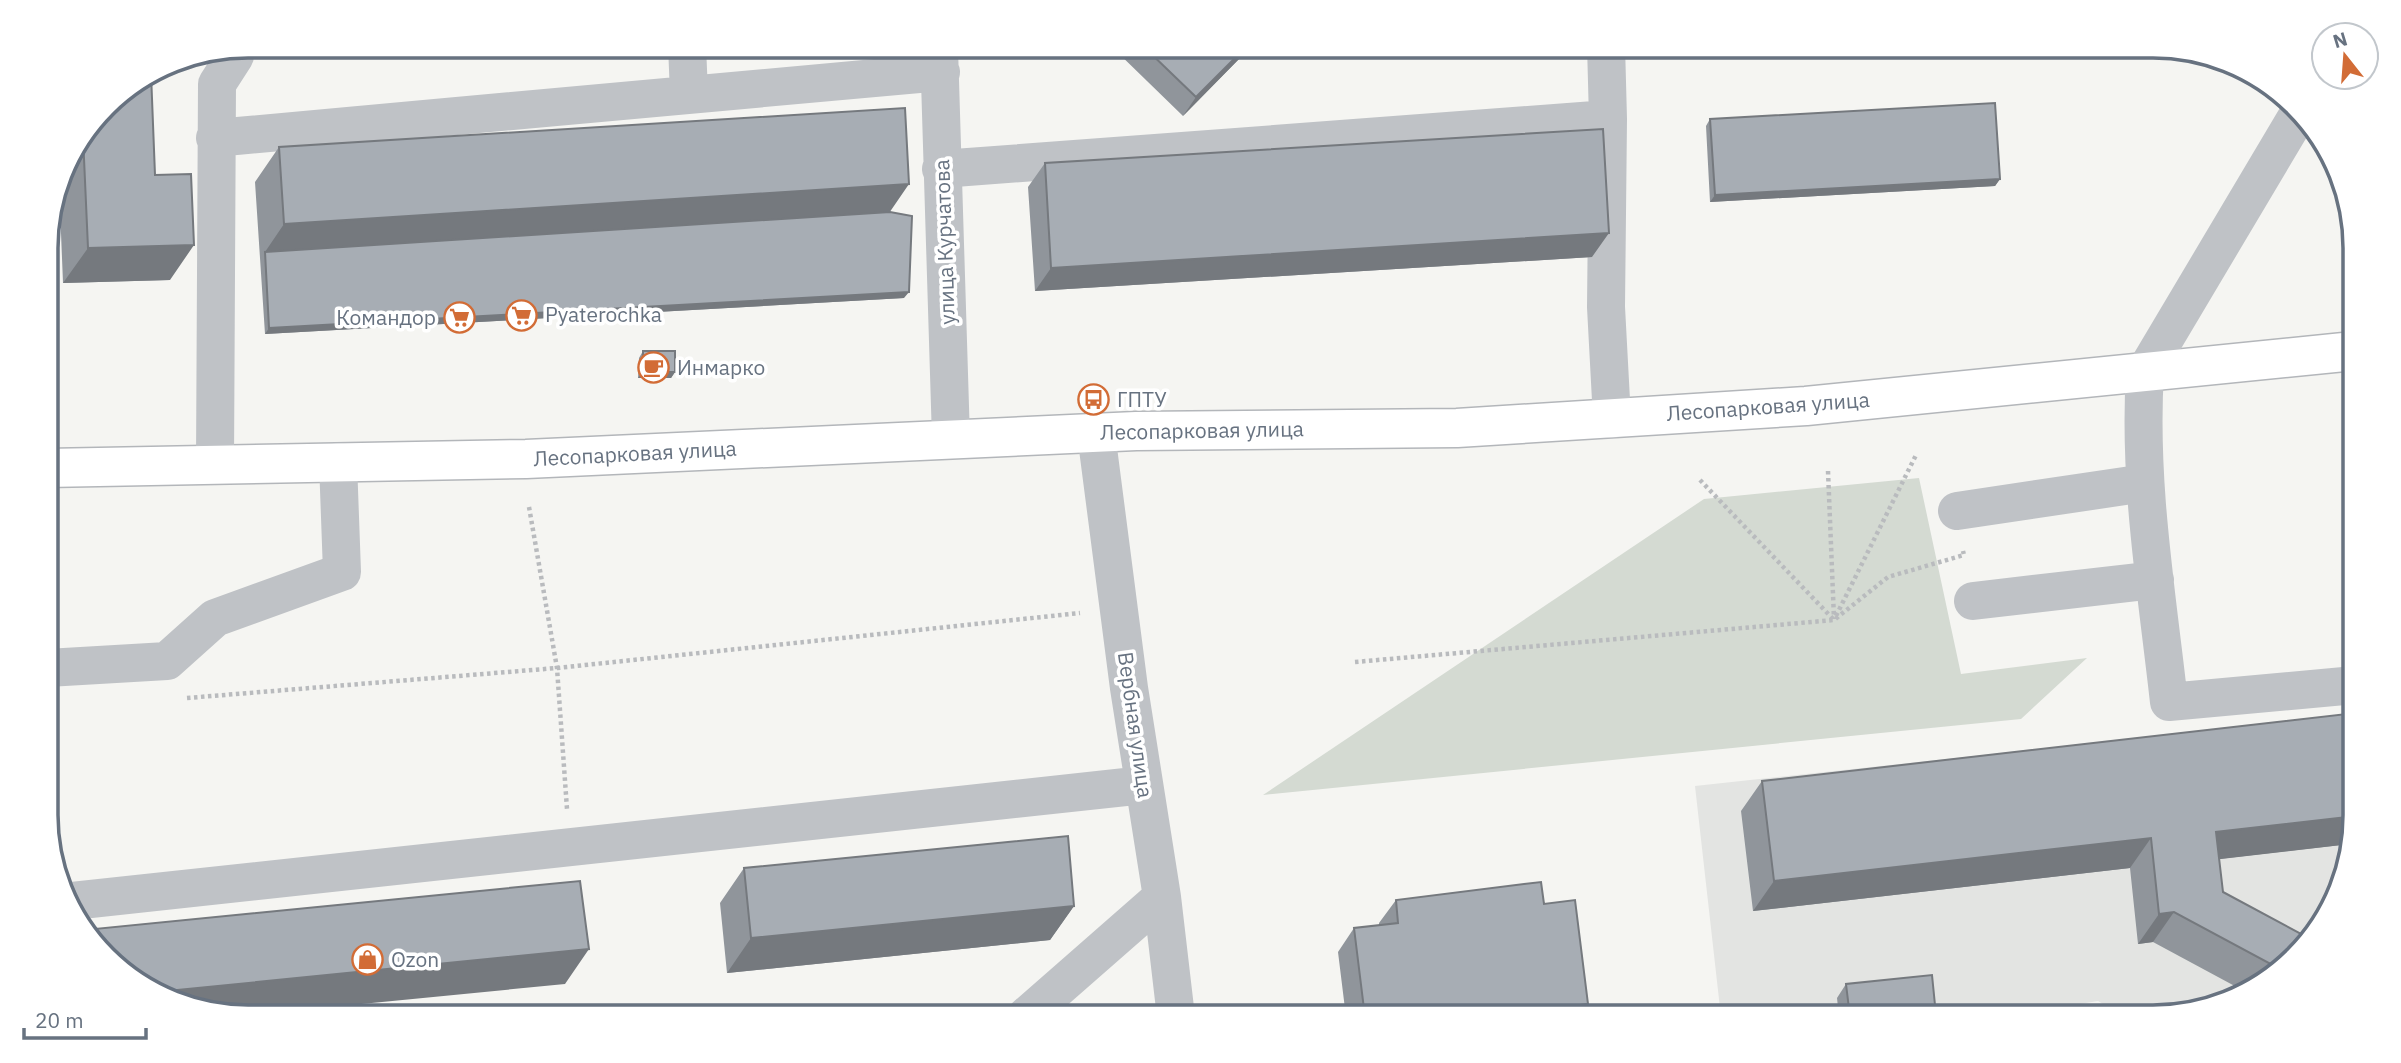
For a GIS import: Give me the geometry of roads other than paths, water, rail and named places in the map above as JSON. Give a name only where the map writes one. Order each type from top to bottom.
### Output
[{"type":"main road","name":"Лесопарковая улица","points":[[58,468],[526,459],[1096,433],[1457,428],[1806,406],[2343,352]]},
{"type":"street","points":[[215,463],[217,84],[234,58]]},
{"type":"street","points":[[688,58],[689,94]]},
{"type":"street","points":[[1606,58],[1606,307],[1612,419]]},
{"type":"street","points":[[215,138],[689,94],[940,59]]},
{"type":"street","name":"улица Курчатова","points":[[940,59],[941,169],[950,346],[951,439]]},
{"type":"street","points":[[941,169],[1608,120]]},
{"type":"street","points":[[2294,121],[2145,372],[2142,422],[2145,483],[2169,702],[2343,686]]},
{"type":"street","name":"Вербная улица","points":[[1096,433],[1162,897],[1175,1005]]},
{"type":"street","points":[[58,667],[167,661],[215,618],[342,572],[338,462]]},
{"type":"street","points":[[1957,510],[2145,483]]},
{"type":"street","points":[[1973,601],[2155,580]]},
{"type":"street","points":[[78,900],[1144,785]]},
{"type":"street","points":[[1039,1005],[1162,897]]},
{"type":"place","name":"Pyaterochka","points":[[522,315]]},
{"type":"place","name":"Командор","points":[[459,318]]},
{"type":"place","name":"Инмарко","points":[[654,368]]},
{"type":"place","name":"ГПТУ","points":[[1094,400]]},
{"type":"place","name":"Ozon","points":[[368,960]]}]
